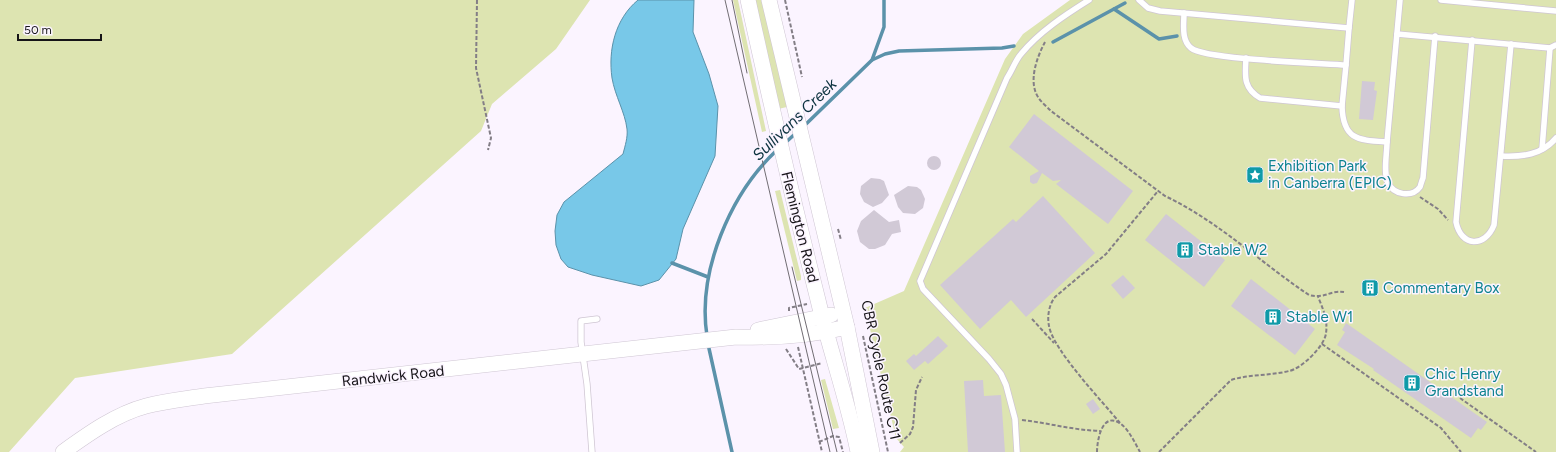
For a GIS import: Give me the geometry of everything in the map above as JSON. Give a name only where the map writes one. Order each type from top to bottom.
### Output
[{"type":"main road","name":"Flemington Road","points":[[748,0],[785,167],[822,317],[853,426],[858,452]]},
{"type":"main road","name":"Flemington Road","points":[[769,0],[847,327],[872,452]]},
{"type":"main road","name":"Randwick Road","points":[[62,452],[88,434],[134,410],[147,406],[204,396],[583,354],[730,338],[764,338],[794,329],[822,317],[843,312]]},
{"type":"main road","name":"Randwick Road","points":[[794,329],[826,332],[847,327]]},
{"type":"lane","points":[[1017,452],[1014,419],[1006,385],[995,365],[924,291],[920,281],[1007,78],[1021,54],[1056,22],[1089,0]]},
{"type":"lane","points":[[1139,0],[1148,8],[1160,11],[1349,28]]},
{"type":"lane","points":[[1352,0],[1342,106],[1342,121],[1346,130],[1354,137],[1364,140],[1387,142]]},
{"type":"lane","points":[[1400,0],[1387,142],[1388,182],[1392,188],[1398,192],[1406,194],[1413,192],[1420,186],[1423,178],[1436,36]]},
{"type":"lane","points":[[1441,0],[1556,11]]},
{"type":"lane","points":[[1184,13],[1183,32],[1186,41],[1190,47],[1206,54],[1346,65]]},
{"type":"lane","points":[[1397,34],[1436,36],[1511,44],[1553,46],[1542,150]]},
{"type":"lane","points":[[1472,40],[1456,222],[1458,231],[1463,237],[1478,242],[1486,238],[1494,225],[1511,44]]},
{"type":"lane","points":[[1246,58],[1245,77],[1248,86],[1252,93],[1260,98],[1342,106]]},
{"type":"lane","points":[[1501,156],[1527,156],[1542,150],[1556,138]]},
{"type":"lane","points":[[592,452],[581,321],[596,319]]},
{"type":"path","points":[[477,0],[476,68],[491,138],[488,150]]},
{"type":"path","points":[[785,0],[802,82]]},
{"type":"path","points":[[1056,22],[1037,60],[1034,85],[1038,97],[1051,111],[1158,191],[1184,205],[1218,228],[1309,295],[1318,297],[1337,291],[1344,292]]},
{"type":"path","points":[[1055,344],[1049,326],[1049,309],[1052,301],[1106,254],[1158,191]]},
{"type":"path","points":[[1413,192],[1438,209],[1458,231]]},
{"type":"path","points":[[1159,452],[1231,380],[1296,369],[1306,362],[1322,344],[1326,334],[1326,320],[1318,297]]},
{"type":"path","points":[[818,301],[789,308],[822,452]]},
{"type":"path","points":[[1032,319],[1055,344],[1120,423],[1140,452]]},
{"type":"path","name":"CBR Cycle Route C11","points":[[863,335],[888,452]]},
{"type":"path","points":[[1322,344],[1442,428],[1461,452]]},
{"type":"path","points":[[900,443],[910,434],[913,427],[916,390],[922,377]]},
{"type":"path","points":[[1460,398],[1536,452]]},
{"type":"path","points":[[1014,419],[1045,422],[1078,430],[1100,431]]},
{"type":"path","points":[[1097,452],[1100,431],[1108,422],[1114,421],[1120,423]]},
{"type":"path","points":[[819,442],[833,436],[839,437],[842,452]]},
{"type":"green space","points":[[0,0],[590,0],[556,49],[492,104],[481,131],[232,354],[75,378],[9,452],[0,452]]},
{"type":"green space","points":[[733,0],[738,0],[766,131],[762,132]]},
{"type":"green space","points":[[754,0],[763,0],[787,107],[778,109]]},
{"type":"green space","name":"Exhibition Park in Canberra (EPIC)","points":[[1070,0],[1556,0],[1556,452],[900,452],[904,447],[896,438],[865,308],[904,291],[1005,59],[1023,34]]},
{"type":"green space","points":[[780,190],[801,276],[801,280],[797,281],[775,191]]},
{"type":"green space","points":[[825,379],[839,428],[833,429],[821,380]]},
{"type":"water","points":[[638,0],[694,0],[693,32],[709,74],[718,106],[715,156],[683,229],[676,259],[659,280],[641,286],[592,275],[568,267],[561,259],[556,245],[555,231],[557,215],[564,202],[623,154],[627,138],[627,129],[613,85],[611,67],[612,46],[624,16]]},
{"type":"building","points":[[1362,81],[1375,82],[1374,90],[1377,91],[1373,120],[1359,119]]},
{"type":"building","points":[[1034,114],[1133,191],[1108,224],[1056,184],[1061,180],[1053,181],[1042,173],[1037,183],[1033,184],[1030,182],[1030,176],[1039,171],[1009,147]]},
{"type":"building","points":[[934,156],[939,158],[941,163],[939,168],[934,170],[929,168],[927,163],[929,158]]},
{"type":"building","points":[[871,178],[884,181],[889,195],[882,203],[873,207],[864,202],[860,194],[861,186]]},
{"type":"building","points":[[908,186],[917,187],[921,190],[925,199],[923,208],[915,214],[903,213],[898,207],[894,195]]},
{"type":"building","points":[[1043,196],[1095,253],[1026,317],[1011,300],[980,329],[940,285],[1013,219],[1016,222]]},
{"type":"building","points":[[874,210],[889,222],[899,220],[901,232],[892,234],[885,245],[875,249],[869,249],[860,242],[857,231],[861,221]]},
{"type":"building","name":"Stable W2","points":[[1166,214],[1225,260],[1204,287],[1145,240]]},
{"type":"building","points":[[1123,275],[1135,288],[1123,299],[1111,285]]},
{"type":"building","name":"Stable W1","points":[[1251,279],[1315,329],[1295,355],[1231,306]]},
{"type":"building","points":[[1346,323],[1487,422],[1481,430],[1478,428],[1471,438],[1373,370],[1374,369],[1337,345],[1345,332],[1342,330]]},
{"type":"building","points":[[938,336],[948,346],[928,364],[925,361],[914,370],[906,361],[914,354],[916,356]]},
{"type":"building","points":[[983,380],[984,396],[1001,395],[1005,452],[968,452],[964,381]]},
{"type":"building","points":[[1093,399],[1100,409],[1093,414],[1086,404]]},
{"type":"waterway","name":"Sullivans Creek","points":[[804,126],[872,60],[884,27],[884,0]]},
{"type":"waterway","points":[[1053,42],[1125,3]]},
{"type":"waterway","points":[[1114,9],[1159,39],[1177,36]]},
{"type":"waterway","points":[[872,60],[885,54],[899,51],[1002,48],[1014,46]]},
{"type":"waterway","name":"Sullivans Creek","points":[[785,143],[796,133]]},
{"type":"waterway","name":"Sullivans Creek","points":[[707,336],[705,311],[707,286],[712,261],[721,236],[732,211],[745,189],[760,168],[777,150]]},
{"type":"waterway","points":[[672,263],[708,277]]},
{"type":"waterway","name":"Sullivans Creek","points":[[708,344],[732,452]]},
{"type":"tram line","points":[[725,0],[830,452]]},
{"type":"tram line","points":[[732,0],[747,73]]},
{"type":"tram line","points":[[792,267],[837,452]]},
{"type":"place","name":"Exhibition Park in Canberra (EPIC)","points":[[1255,175]]},
{"type":"place","name":"Stable W2","points":[[1185,250]]},
{"type":"place","name":"Commentary Box","points":[[1370,288]]},
{"type":"place","name":"Stable W1","points":[[1273,317]]},
{"type":"place","name":"Chic Henry Grandstand","points":[[1412,383]]}]
